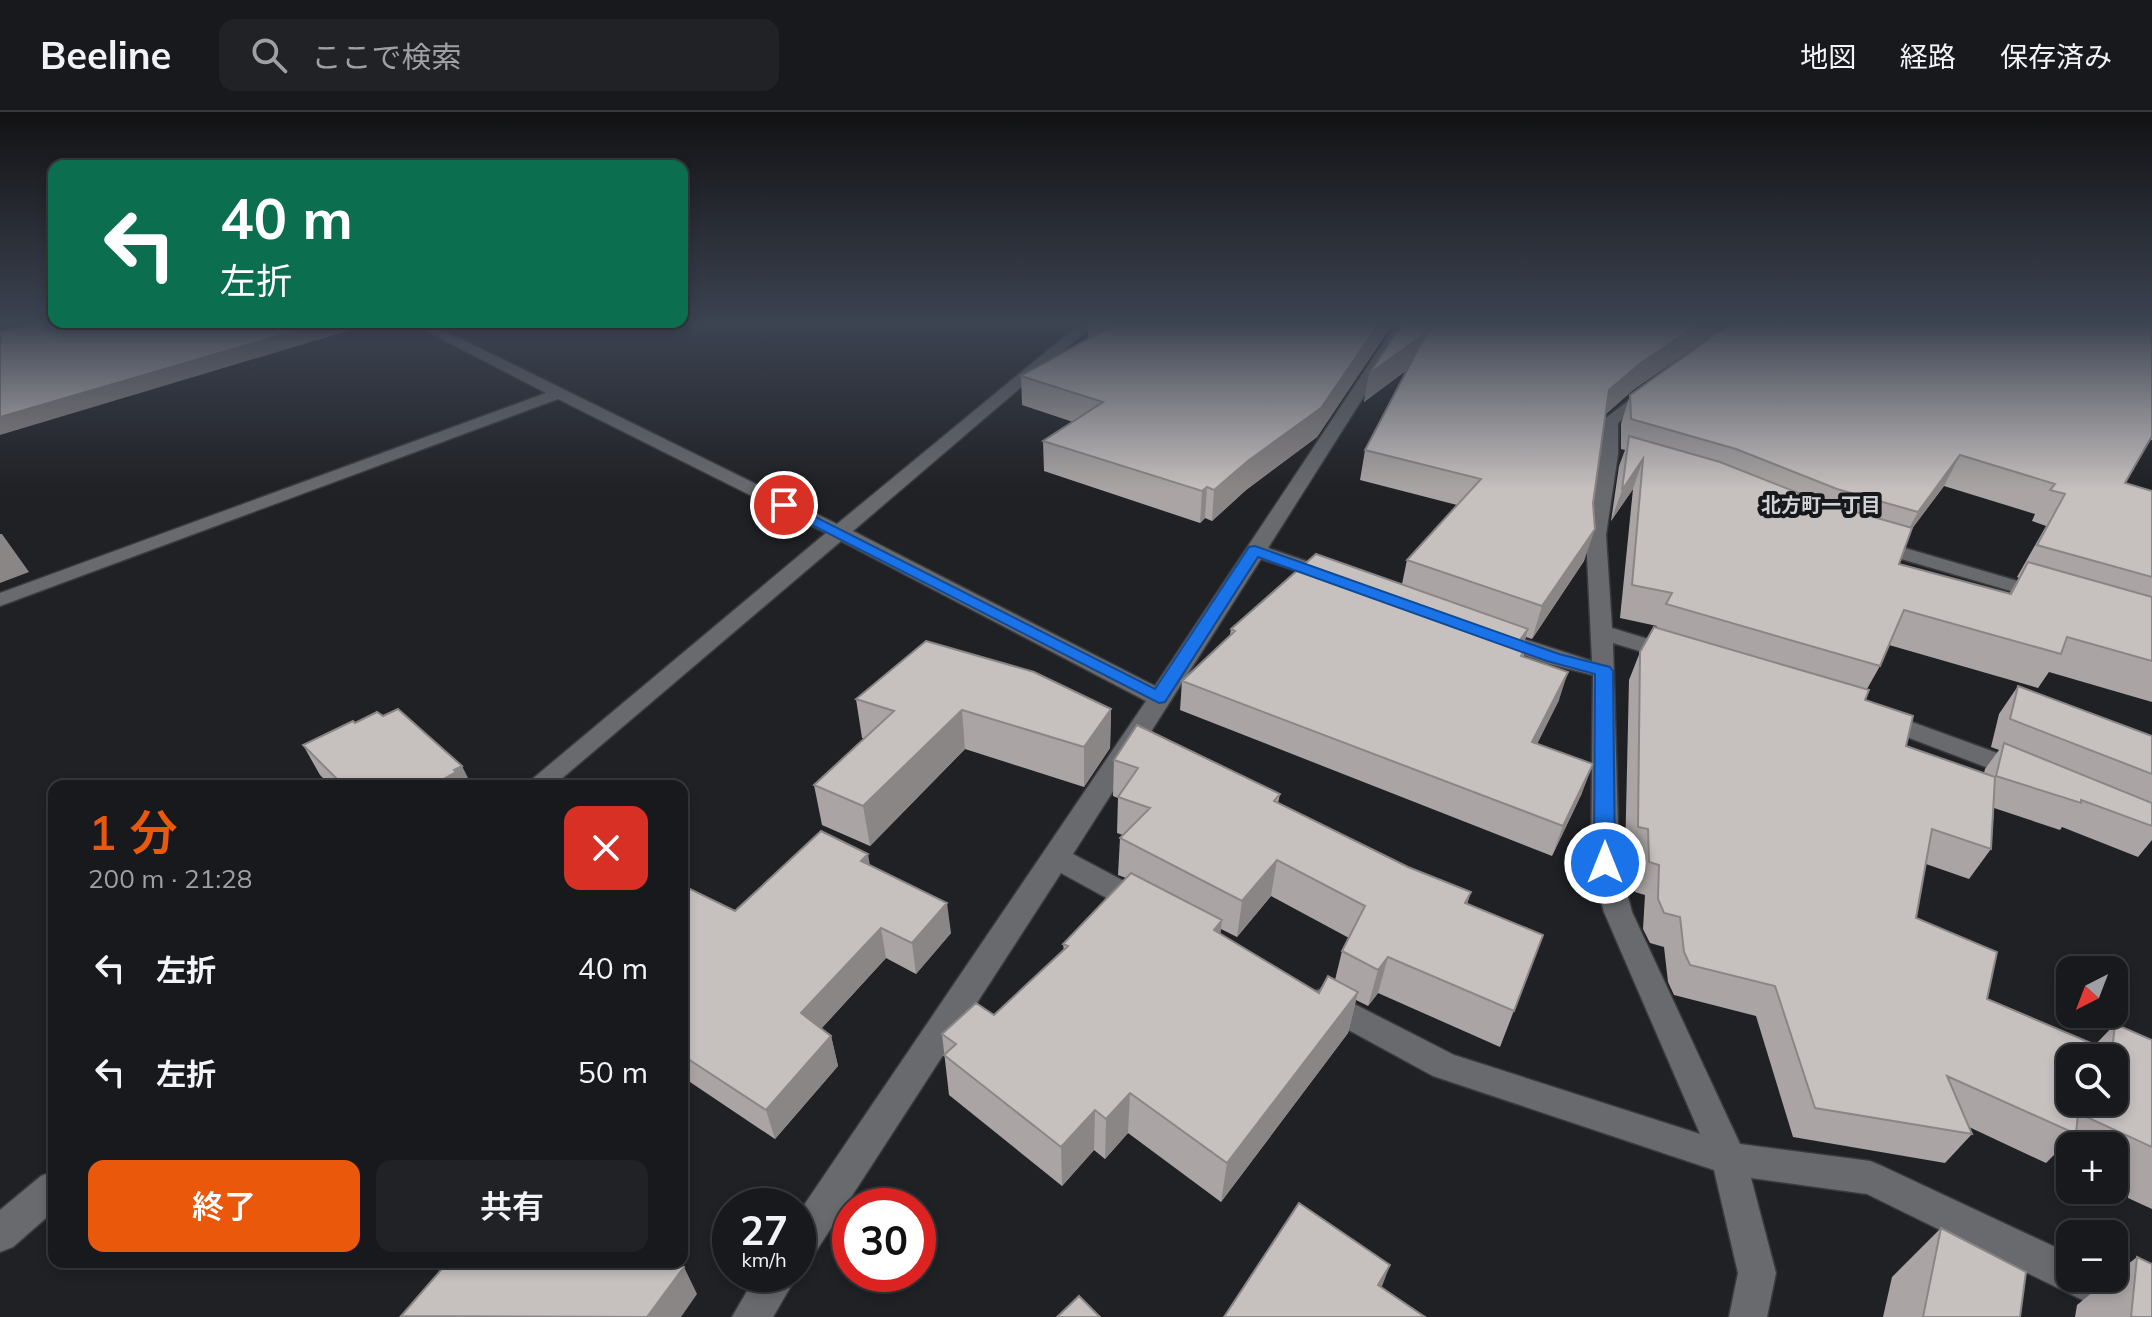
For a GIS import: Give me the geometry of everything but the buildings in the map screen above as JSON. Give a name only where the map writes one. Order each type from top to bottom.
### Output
[{"type":"street","points":[[526,378],[841,533],[1159,698]]},
{"type":"street","points":[[544,780],[1024,378]]},
{"type":"street","points":[[816,1219],[1056,858],[1367,378]]},
{"type":"street","points":[[1667,378],[1610,421],[1617,456],[1596,535],[1604,671],[1605,863],[1618,912],[1729,1159],[1757,1273],[1748,1317]]},
{"type":"street","points":[[0,600],[557,394]]},
{"type":"street","points":[[1858,540],[2064,601]]},
{"type":"street","points":[[1255,550],[1348,583]]},
{"type":"street","points":[[1480,631],[1553,658],[1604,671]]},
{"type":"street","points":[[1602,632],[1704,663]]},
{"type":"street","points":[[1850,708],[2039,778]]},
{"type":"street","points":[[1056,858],[1167,917]]},
{"type":"street","points":[[1292,984],[1445,1066],[1729,1159],[1870,1178],[2056,1267]]},
{"type":"street","points":[[0,1234],[48,1193]]},
{"type":"street","points":[[751,1317],[767,1292]]},
{"type":"street","points":[[2107,1292],[2152,1314]]},
{"type":"district","name":"北方町一丁目","points":[[1821,505]]},
{"type":"route","points":[[784,505],[1159,698],[1255,550],[1553,658],[1604,671],[1605,863]]}]
